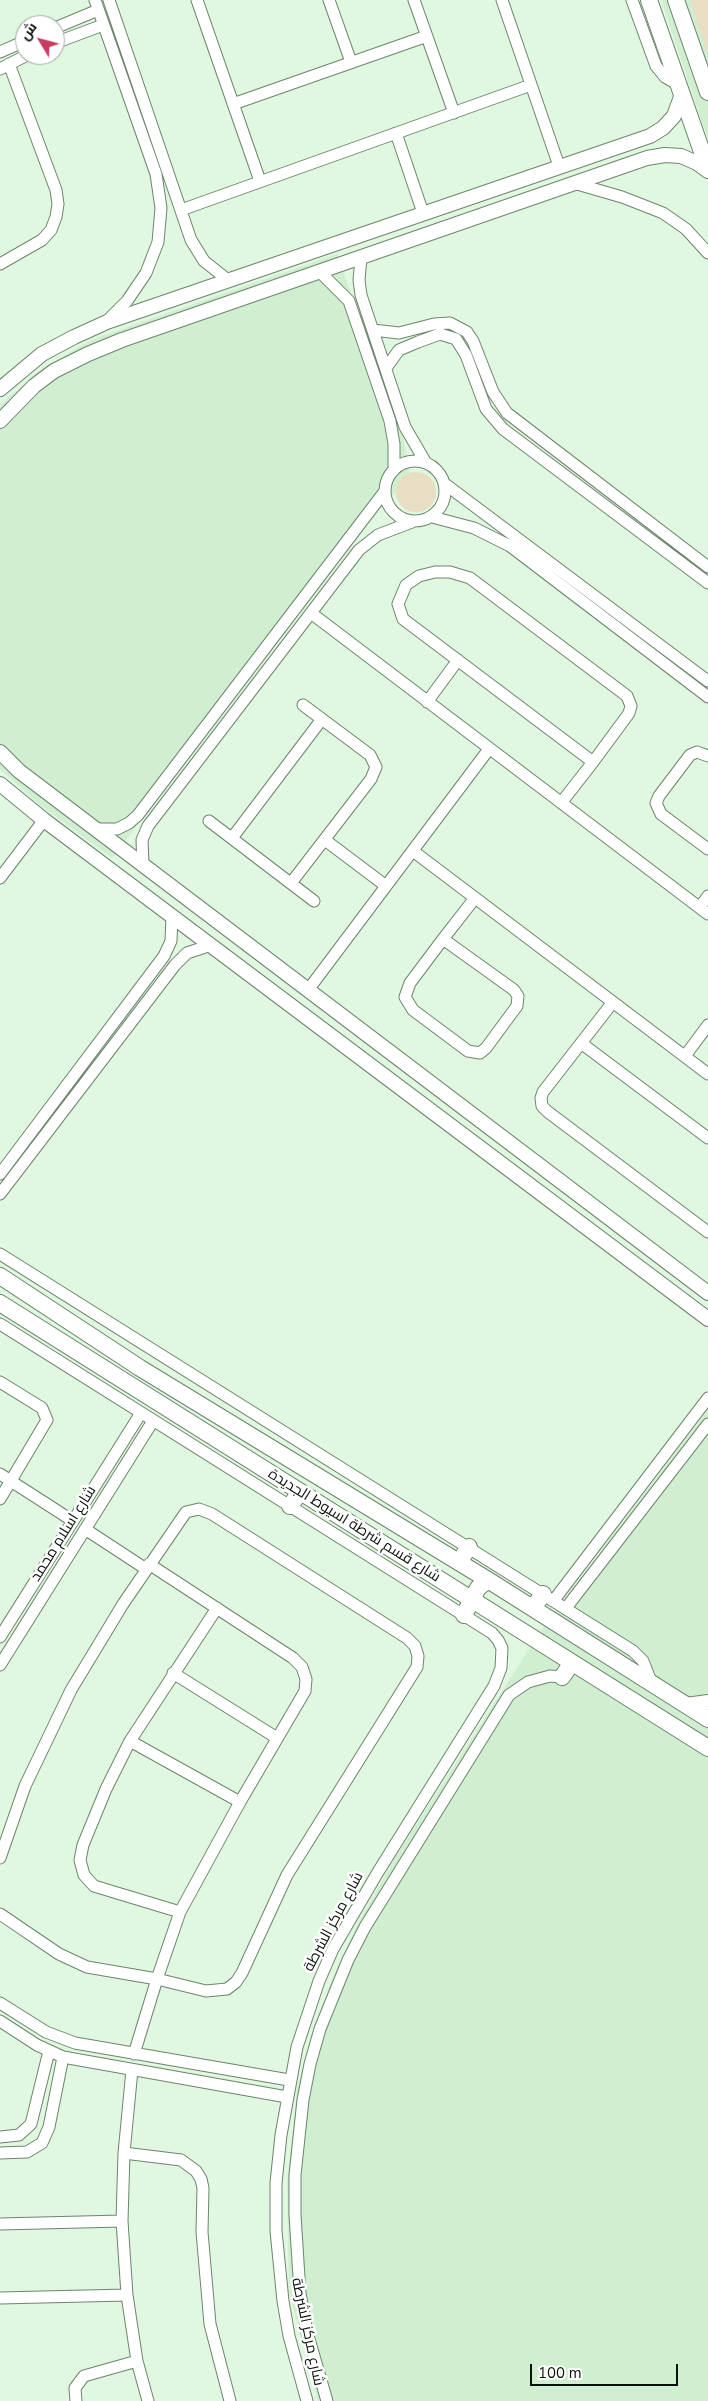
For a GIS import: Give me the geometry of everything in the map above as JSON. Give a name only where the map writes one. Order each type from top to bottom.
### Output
[{"type":"main road","points":[[649,0],[708,170]]},
{"type":"main road","points":[[655,16],[678,4],[704,72],[708,92]]},
{"type":"main road","name":"شارع قسم شرطة اسيوط الجديدة","points":[[0,1276],[77,1328],[459,1562],[708,1719]]},
{"type":"main road","name":"شارع قسم شرطة اسيوط الجديدة","points":[[0,1303],[708,1748]]},
{"type":"main road","points":[[67,1346],[77,1328]]},
{"type":"main road","points":[[290,1506],[300,1492]]},
{"type":"main road","points":[[411,1562],[425,1542]]},
{"type":"main road","points":[[459,1562],[469,1547]]},
{"type":"main road","points":[[464,1615],[473,1601],[478,1588],[488,1580]]},
{"type":"main road","points":[[533,1608],[549,1597]]},
{"type":"main road","points":[[562,1677],[572,1663]]},
{"type":"street","points":[[109,0],[181,210],[197,251],[213,270],[228,280]]},
{"type":"street","points":[[197,0],[260,181]]},
{"type":"street","points":[[329,0],[351,62]]},
{"type":"street","points":[[414,0],[454,113]]},
{"type":"street","points":[[502,0],[559,166]]},
{"type":"street","points":[[0,389],[42,354],[74,336],[107,322],[383,226],[629,144],[650,136],[663,128],[678,110],[681,90],[665,77],[656,66],[632,0]]},
{"type":"street","points":[[65,22],[96,5],[156,174],[161,208],[158,242],[146,273],[132,294],[107,322]]},
{"type":"street","points":[[65,39],[103,25]]},
{"type":"street","points":[[233,104],[427,36]]},
{"type":"street","points":[[0,52],[15,45]]},
{"type":"street","points":[[0,264],[42,240],[51,230],[58,204],[56,190],[4,67]]},
{"type":"street","points":[[181,210],[531,85]]},
{"type":"street","points":[[396,133],[423,213]]},
{"type":"street","points":[[629,144],[634,163]]},
{"type":"street","points":[[0,421],[34,386],[54,371],[105,347],[656,156],[673,155],[689,159],[708,170]]},
{"type":"street","points":[[577,184],[622,197],[663,213],[686,229],[708,253]]},
{"type":"street","points":[[383,226],[389,248]]},
{"type":"street","points":[[361,258],[359,287],[405,427],[426,463],[438,471],[445,484],[708,681]]},
{"type":"street","points":[[320,272],[349,302],[390,421],[394,444],[394,470]]},
{"type":"street","points":[[373,330],[399,333],[442,323],[450,323],[460,327],[473,341],[493,392],[507,414],[708,567]]},
{"type":"street","points":[[386,368],[398,350],[440,334],[456,339],[466,355],[483,403],[493,419],[503,429],[708,583]]},
{"type":"street","points":[[42,354],[54,371]]},
{"type":"street","points":[[412,522],[392,512],[386,498],[386,483],[394,470],[405,463],[426,463]]},
{"type":"street","points":[[432,517],[443,503],[445,484]]},
{"type":"street","points":[[96,829],[117,829],[134,820],[385,491]]},
{"type":"street","points":[[143,864],[142,840],[148,826],[359,550],[371,539],[385,531],[412,522],[432,517],[463,524],[501,540],[708,697]]},
{"type":"street","points":[[561,803],[593,762],[629,713],[631,702],[627,696],[478,583],[464,576],[450,572],[435,572],[419,576],[402,590],[398,604],[400,614],[407,623],[593,762]]},
{"type":"street","points":[[320,577],[332,586]]},
{"type":"street","points":[[311,614],[704,911],[708,896]]},
{"type":"street","points":[[657,659],[665,648]]},
{"type":"street","points":[[427,702],[458,660]]},
{"type":"street","points":[[291,883],[371,780],[376,767],[370,755],[303,705]]},
{"type":"street","points":[[232,838],[322,719]]},
{"type":"street","points":[[308,990],[490,748]]},
{"type":"street","points":[[0,752],[20,771],[708,1293]]},
{"type":"street","points":[[708,756],[697,752],[690,755],[656,803],[661,814],[708,849]]},
{"type":"street","points":[[186,754],[197,762]]},
{"type":"street","points":[[0,784],[44,820],[708,1319]]},
{"type":"street","points":[[0,878],[44,820]]},
{"type":"street","points":[[210,821],[314,900]]},
{"type":"street","points":[[325,840],[386,886]]},
{"type":"street","points":[[412,851],[708,1074]]},
{"type":"street","points":[[444,939],[514,990],[518,996],[517,1006],[486,1048],[480,1053],[468,1050],[412,1010],[406,1002],[407,987],[475,898]]},
{"type":"street","points":[[0,1174],[164,956],[171,941],[172,916]]},
{"type":"street","points":[[0,1194],[175,965],[187,953],[211,945]]},
{"type":"street","points":[[269,989],[282,970]]},
{"type":"street","points":[[613,1002],[543,1092],[541,1102],[545,1109],[708,1232]]},
{"type":"street","points":[[685,1056],[708,1025]]},
{"type":"street","points":[[581,1043],[708,1138]]},
{"type":"street","points":[[603,1240],[616,1224]]},
{"type":"street","points":[[0,1254],[637,1654],[643,1661],[652,1684]]},
{"type":"street","points":[[0,1324],[464,1615]]},
{"type":"street","points":[[0,1382],[42,1408],[46,1415],[45,1424],[12,1482],[0,1499]]},
{"type":"street","points":[[549,1597],[708,1398]]},
{"type":"street","name":"شارع اسلام محمد","points":[[0,1637],[141,1413]]},
{"type":"street","name":"شارع اسلام محمد","points":[[0,1665],[154,1420]]},
{"type":"street","points":[[566,1608],[708,1424]]},
{"type":"street","points":[[0,1474],[73,1521]]},
{"type":"street","points":[[0,1858],[25,1786],[71,1690],[148,1566],[181,1517],[192,1509],[205,1510],[407,1638],[415,1646],[418,1656],[417,1667],[371,1737],[287,1875],[242,1973],[236,1982],[227,1989],[217,1991],[94,1969],[77,1964],[0,1914]]},
{"type":"street","points":[[84,1529],[217,1608],[294,1658],[302,1667],[306,1678],[305,1691],[301,1702],[277,1738],[240,1802],[180,1912],[156,1979],[134,2054]]},
{"type":"street","points":[[32,1586],[44,1593]]},
{"type":"street","points":[[180,1912],[103,1891],[94,1886],[84,1875],[80,1860],[83,1845],[106,1789],[130,1742],[217,1608]]},
{"type":"street","name":"شارع مركز الشرطة","points":[[306,2401],[289,2336],[278,2266],[276,2183],[289,2080],[307,2013],[333,1949],[368,1887],[498,1677],[503,1653],[501,1644],[495,1636],[464,1615]]},
{"type":"street","points":[[174,1673],[277,1738]]},
{"type":"street","name":"شارع مركز الشرطة","points":[[327,2401],[307,2332],[300,2293],[295,2214],[298,2136],[310,2064],[320,2029],[348,1960],[365,1927],[509,1695],[518,1687],[539,1678],[562,1677]]},
{"type":"street","points":[[686,1705],[708,1702]]},
{"type":"street","points":[[130,1742],[240,1802]]},
{"type":"street","points":[[0,2003],[46,2032],[90,2047],[289,2080]]},
{"type":"street","points":[[0,2021],[49,2051],[64,2057],[287,2097]]},
{"type":"street","points":[[87,2061],[90,2047]]},
{"type":"street","points":[[0,2137],[19,2135],[31,2124],[49,2051]]},
{"type":"street","points":[[0,2153],[28,2152],[42,2143],[49,2127],[64,2057]]},
{"type":"street","points":[[132,2070],[124,2153],[122,2221],[127,2295],[137,2361],[148,2401]]},
{"type":"street","points":[[281,2135],[298,2136]]},
{"type":"street","points":[[124,2153],[181,2160],[196,2171],[201,2179],[203,2188],[202,2232],[210,2324],[230,2401]]},
{"type":"street","points":[[0,2224],[122,2221]]},
{"type":"street","points":[[0,2298],[127,2295]]},
{"type":"street","points":[[76,2401],[75,2388],[84,2376],[137,2361]]},
{"type":"shaded area","points":[[661,0],[708,0],[708,139],[705,131]]},
{"type":"shaded area","points":[[690,0],[708,0],[708,53],[706,49]]},
{"type":"shaded area","points":[[337,254],[404,442],[412,485],[398,490],[383,504],[112,858],[40,805],[0,769],[0,405],[44,367],[93,339]]},
{"type":"shaded area","points":[[420,472],[427,475],[433,481],[436,492],[435,500],[427,509],[420,512],[412,512],[405,509],[397,500],[396,488],[399,481],[408,473]]},
{"type":"shaded area","points":[[708,1410],[708,2401],[318,2401],[289,2291],[287,2184],[297,2089],[313,2030],[331,1982],[358,1923],[393,1861],[542,1629]]}]
